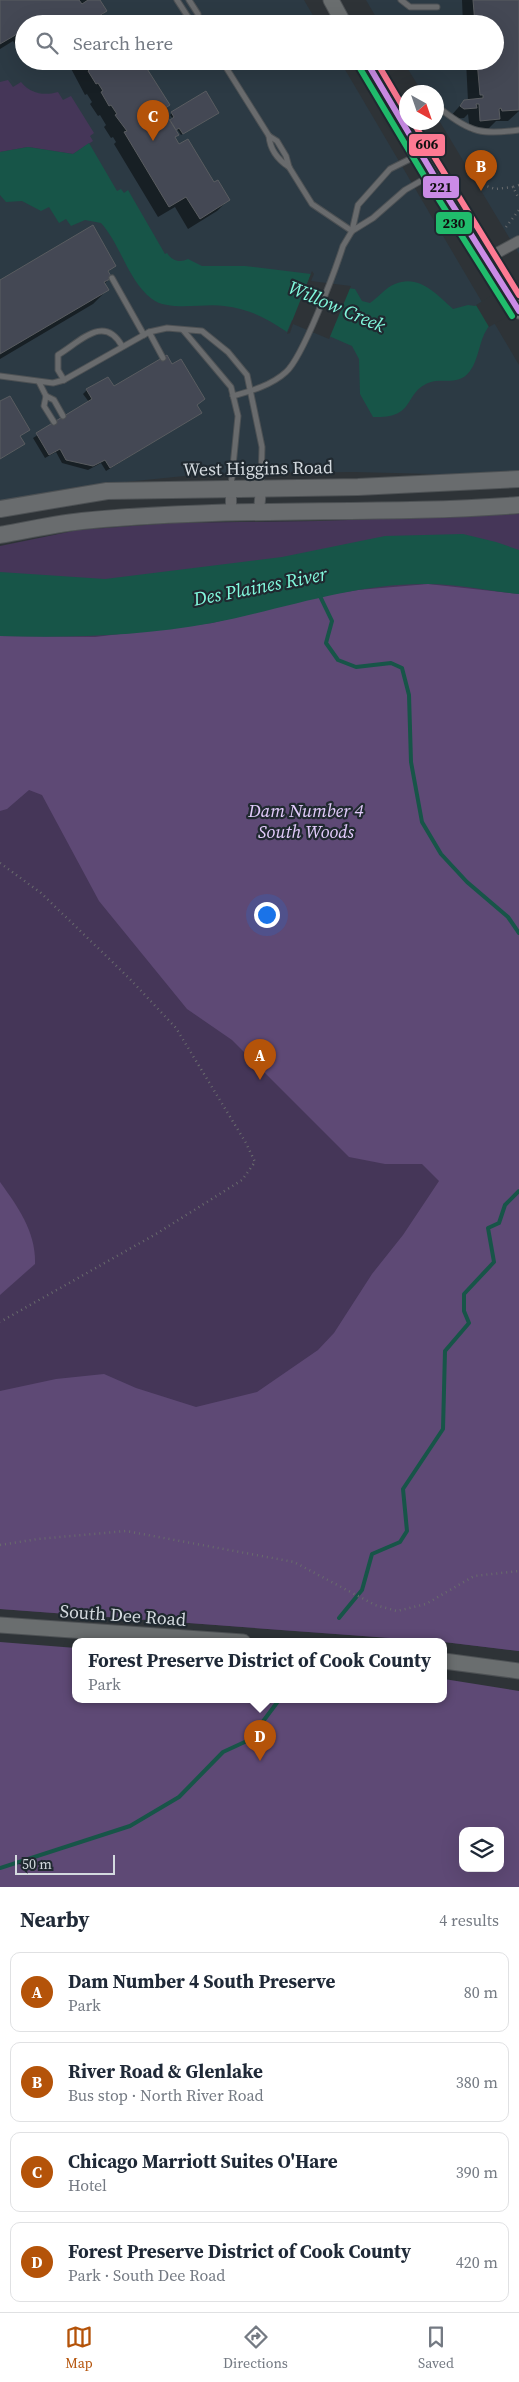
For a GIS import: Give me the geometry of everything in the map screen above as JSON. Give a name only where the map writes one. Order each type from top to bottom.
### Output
[{"type":"main road","points":[[331,0],[339,15]]},
{"type":"main road","points":[[371,70],[433,174],[519,310]]},
{"type":"main road","name":"West Higgins Road","points":[[0,509],[107,491],[358,487],[519,479]]},
{"type":"main road","points":[[0,535],[82,521],[231,512],[398,511],[519,505]]},
{"type":"main road","name":"South Dee Road","points":[[0,1625],[186,1638]]},
{"type":"main road","points":[[447,1661],[519,1671]]},
{"type":"street","points":[[486,259],[519,241]]},
{"type":"street","points":[[259,511],[261,488]]},
{"type":"street","points":[[231,490],[231,512]]},
{"type":"lane","points":[[177,0],[187,15]]},
{"type":"lane","points":[[189,0],[198,15]]},
{"type":"lane","points":[[401,0],[410,7],[437,7]]},
{"type":"lane","points":[[228,70],[269,136],[277,141],[286,156],[289,167],[312,204],[352,231]]},
{"type":"lane","points":[[444,111],[475,131],[499,133],[519,130]]},
{"type":"lane","points":[[233,396],[269,384],[287,372],[302,346],[336,268],[343,246],[352,231],[358,205],[390,169],[421,153]]},
{"type":"lane","points":[[352,231],[373,218],[405,190],[433,174]]},
{"type":"lane","points":[[112,278],[163,358]]},
{"type":"lane","points":[[0,376],[53,383],[64,380],[146,333],[167,328],[202,332],[228,352],[247,375],[262,447],[261,488]]},
{"type":"lane","points":[[64,380],[58,370],[58,355],[99,330],[109,330],[117,337],[122,346]]},
{"type":"lane","points":[[183,330],[231,387],[238,416],[231,490]]},
{"type":"lane","points":[[39,382],[46,396],[54,400],[63,416]]},
{"type":"lane","points":[[46,396],[44,406],[54,422]]},
{"type":"path","points":[[478,183],[495,189],[519,185]]},
{"type":"path","points":[[513,187],[519,200]]},
{"type":"path","points":[[506,227],[519,210]]},
{"type":"path","points":[[0,863],[41,893],[176,1028],[246,1143],[255,1162],[242,1180],[156,1234],[0,1322]]},
{"type":"path","points":[[0,1545],[38,1539],[126,1531],[294,1562],[375,1605],[397,1611],[426,1604],[474,1576],[519,1571]]},
{"type":"shaded area","points":[[0,0],[304,0],[313,15],[15,15],[15,70],[345,70],[519,365],[519,473],[476,475],[353,472],[204,474],[76,487],[0,501]]},
{"type":"shaded area","points":[[366,0],[519,0],[519,254],[444,129],[444,85],[418,85],[409,70],[504,70],[504,15],[375,15]]},
{"type":"green space","points":[[8,80],[13,87],[21,82],[29,89],[38,93],[58,92],[63,100],[71,96],[94,133],[90,136],[93,141],[73,154],[28,147],[0,152],[0,82]]},
{"type":"green space","name":"Dam Number 4 South Woods","points":[[519,514],[519,1651],[447,1642],[447,1638],[390,1638],[0,1609],[0,546],[78,530],[173,523],[319,521]]},
{"type":"green space","name":"Dam Number 4 South Woods","points":[[428,584],[519,594],[519,1651],[447,1642],[447,1638],[390,1638],[0,1609],[0,1391],[56,1379],[104,1374],[136,1388],[196,1407],[257,1392],[318,1350],[334,1333],[372,1274],[403,1235],[439,1181],[422,1164],[385,1164],[349,1157],[232,1040],[187,1009],[99,901],[42,795],[29,790],[7,809],[0,811],[0,636],[95,637],[212,623],[320,596],[358,590]]},
{"type":"green space","points":[[0,1182],[25,1220],[35,1252],[35,1264],[0,1295]]},
{"type":"green space","points":[[0,1642],[72,1648],[72,1703],[447,1703],[447,1679],[519,1691],[519,1887],[0,1887]]},
{"type":"water","name":"Willow Creek","points":[[89,143],[117,191],[121,189],[124,193],[128,190],[165,254],[167,253],[176,260],[188,259],[202,266],[245,266],[311,274],[308,283],[355,289],[362,301],[370,303],[392,285],[412,282],[427,287],[453,309],[468,305],[475,306],[519,280],[519,309],[489,326],[482,339],[473,366],[465,376],[455,380],[428,383],[415,393],[403,410],[387,417],[373,417],[360,394],[359,359],[352,346],[292,320],[287,332],[272,322],[242,309],[216,305],[177,306],[159,303],[152,299],[137,283],[101,223],[85,220],[71,226],[66,219],[59,223],[49,207],[41,211],[22,201],[6,202],[0,195],[0,152],[28,147],[73,154]]},
{"type":"water","name":"Des Plaines River","points":[[463,534],[519,550],[519,594],[451,585],[400,585],[346,592],[212,623],[159,631],[53,637],[0,636],[0,572],[105,579],[282,557],[385,536]]},
{"type":"pier","points":[[312,271],[314,274],[311,281],[351,286],[329,339],[293,324],[290,333],[287,334]]},
{"type":"pier","points":[[519,279],[519,310],[489,327],[476,305]]},
{"type":"building","points":[[0,0],[79,0],[82,4],[88,0],[100,0],[107,11],[101,15],[15,15],[15,35],[0,44]]},
{"type":"building","points":[[473,0],[519,0],[519,110],[502,111],[501,108],[499,109],[500,119],[480,121],[479,104],[476,104],[477,108],[464,109],[460,106],[464,100],[483,98],[483,95],[480,95],[478,70],[504,70],[504,15],[474,15]]},
{"type":"building","points":[[148,70],[170,105],[159,112],[163,118],[167,116],[179,135],[175,137],[179,144],[188,139],[214,182],[218,180],[230,200],[200,219],[186,197],[169,207],[124,132],[127,131],[115,115],[117,114],[111,105],[109,106],[101,92],[103,91],[88,71]]},
{"type":"building","points":[[206,91],[219,113],[183,134],[179,128],[176,130],[170,120],[174,117],[171,112]]},
{"type":"building","points":[[93,225],[116,266],[108,271],[112,278],[104,282],[109,290],[0,354],[0,280]]},
{"type":"building","points":[[167,355],[172,364],[181,359],[205,399],[197,405],[202,413],[110,468],[105,460],[93,466],[66,460],[60,449],[49,455],[36,433],[92,399],[86,389],[108,377],[114,386]]},
{"type":"building","points":[[10,396],[30,430],[20,436],[25,444],[0,459],[0,401]]},
{"type":"waterway","name":"Des Plaines River","points":[[318,592],[332,621],[326,643],[338,660],[356,667],[391,663],[402,668],[409,695],[411,762],[422,822],[441,854],[467,882],[508,917],[519,933]]},
{"type":"waterway","points":[[339,1618],[362,1590],[372,1554],[400,1542],[407,1531],[403,1489],[443,1429],[445,1351],[469,1323],[464,1311],[464,1294],[494,1262],[488,1228],[499,1223],[505,1205],[519,1191]]},
{"type":"waterway","points":[[0,1868],[130,1826],[179,1797],[223,1752],[249,1740],[277,1703]]},
{"type":"transit line","name":"230","points":[[361,70],[426,179],[512,316]]},
{"type":"transit line","name":"221","points":[[371,70],[433,174],[519,311]]},
{"type":"transit line","name":"606","points":[[381,70],[399,100]]},
{"type":"transit line","name":"606","points":[[418,130],[519,295]]},
{"type":"place","name":"Chicago Marriott Suites O'Hare","points":[[153,141]]},
{"type":"place","name":"River Road & Glenlake","points":[[481,191]]},
{"type":"place","name":"Dam Number 4 South Preserve","points":[[260,1080]]},
{"type":"place","name":"Forest Preserve District of Cook County","points":[[260,1761]]}]
